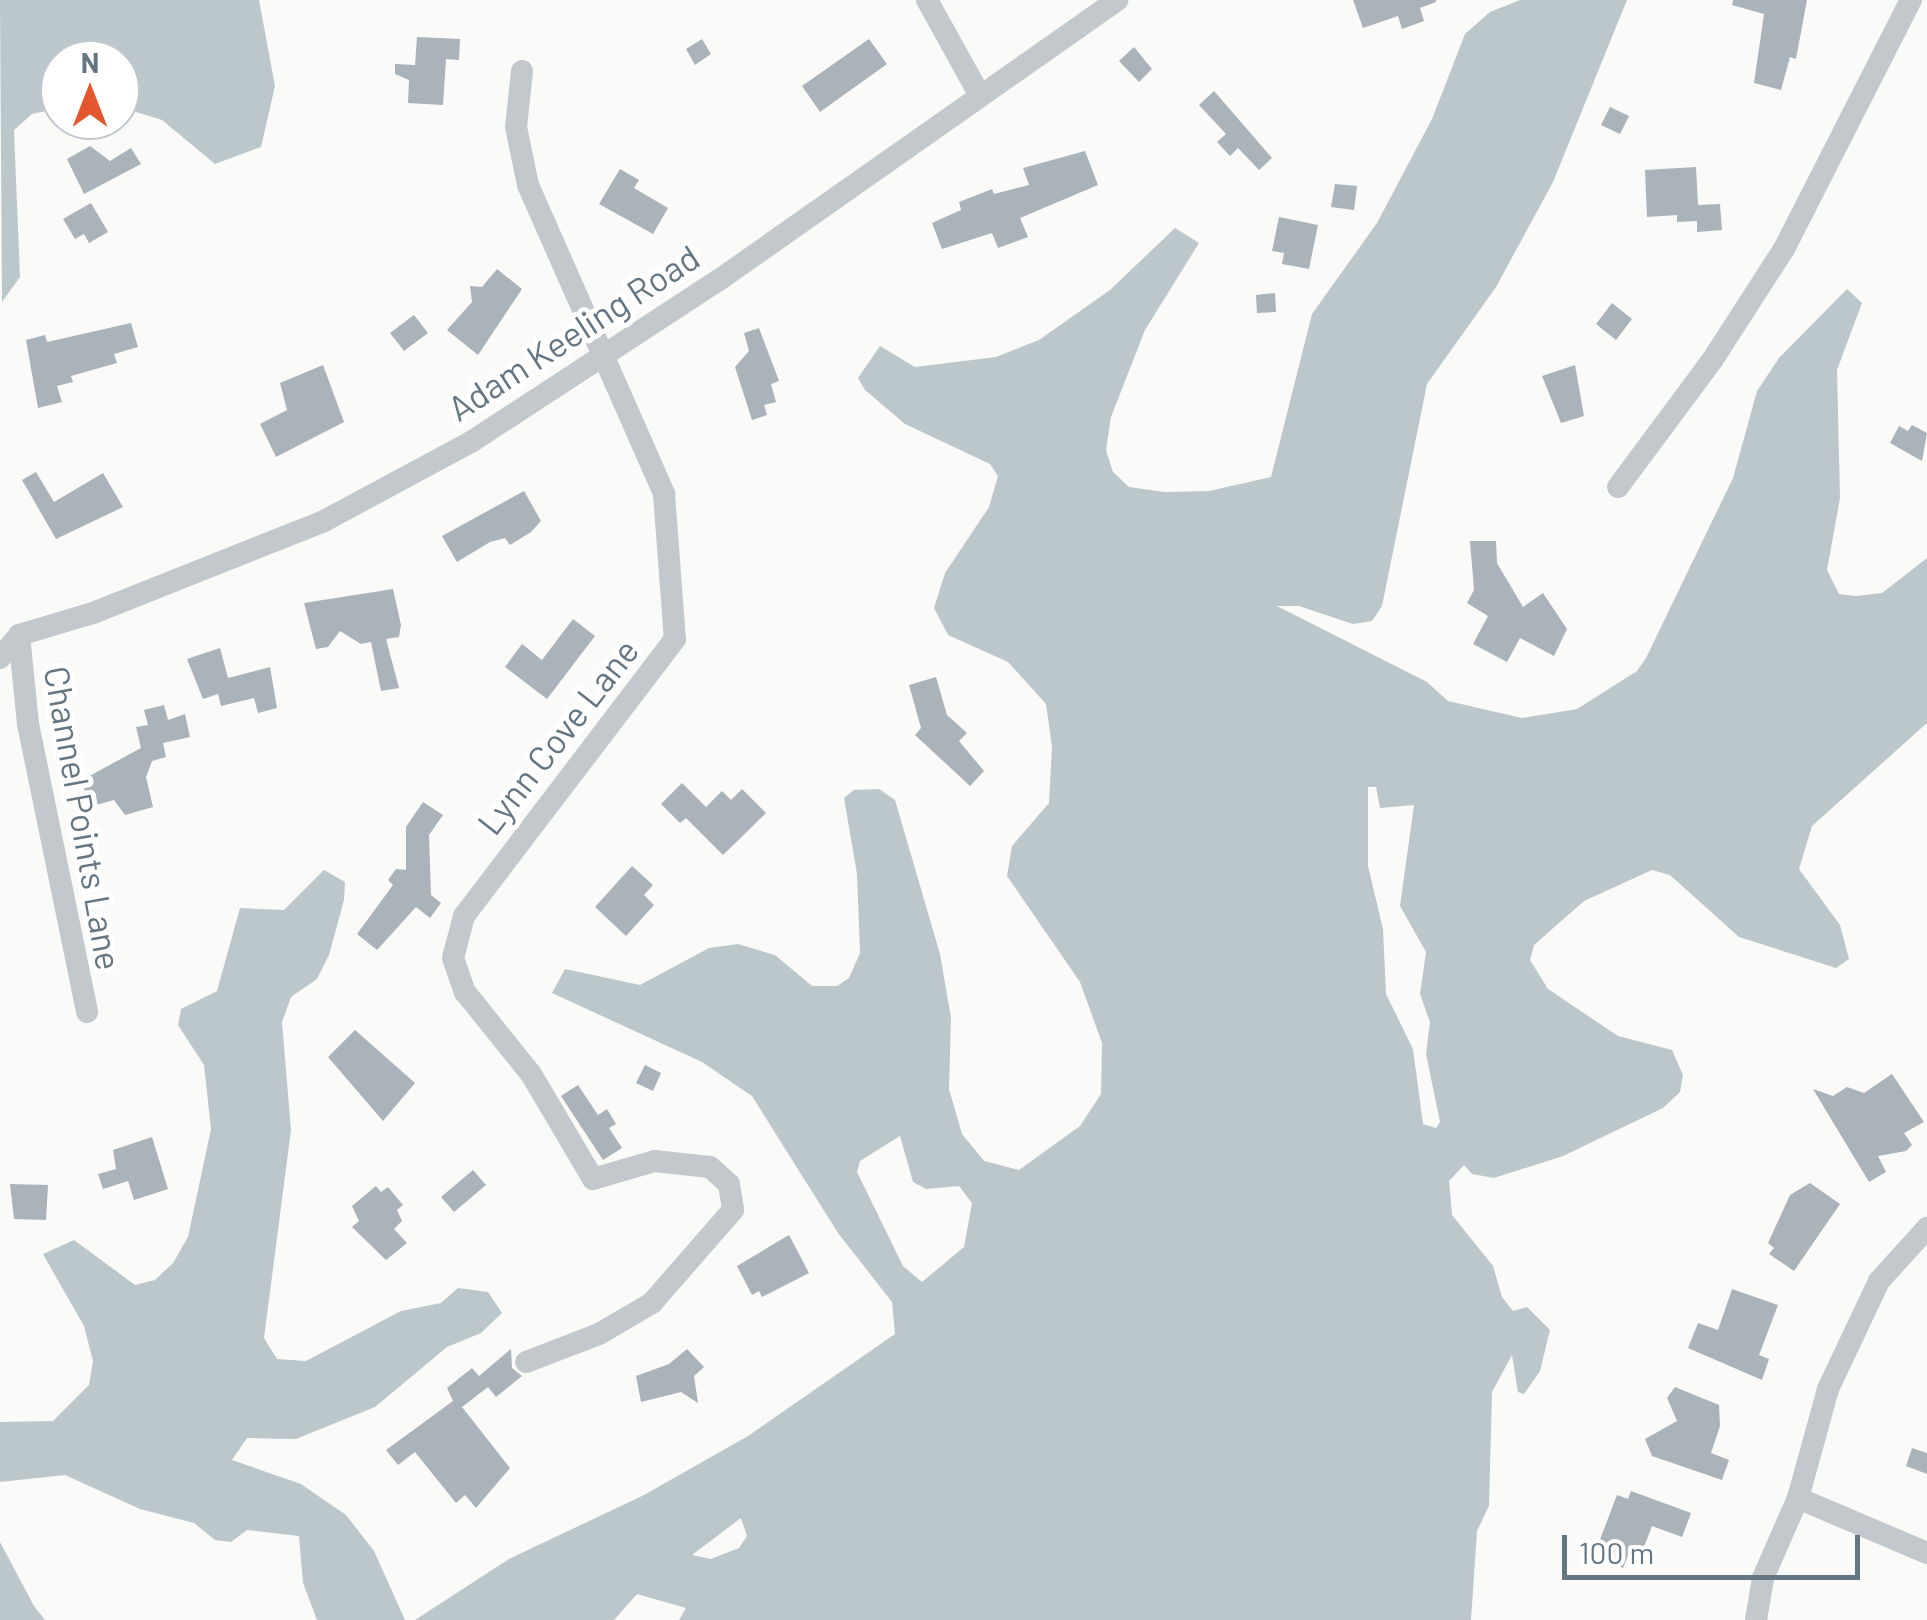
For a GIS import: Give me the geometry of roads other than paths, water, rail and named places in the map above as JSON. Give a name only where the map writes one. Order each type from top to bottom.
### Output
[{"type":"street","points":[[927,0],[979,94]]},
{"type":"street","name":"Adam Keeling Road","points":[[9,631],[93,613],[324,521],[471,442],[604,356],[1118,0]]},
{"type":"street","points":[[1618,487],[1713,359],[1784,249],[1912,0]]},
{"type":"street","name":"Lynn Cove Lane","points":[[522,71],[516,127],[528,185],[664,494],[674,552],[675,639],[464,916],[453,958],[465,992],[531,1074],[593,1178],[654,1162],[710,1167],[723,1176],[733,1194],[730,1218],[685,1257],[652,1303],[599,1334],[526,1362]]},
{"type":"street","points":[[0,658],[9,631]]},
{"type":"street","name":"Channel Points Lane","points":[[9,631],[87,1012]]},
{"type":"street","points":[[1756,1620],[1763,1578],[1798,1498],[1828,1389],[1878,1280],[1927,1228]]},
{"type":"street","points":[[1798,1498],[1927,1553]]}]
